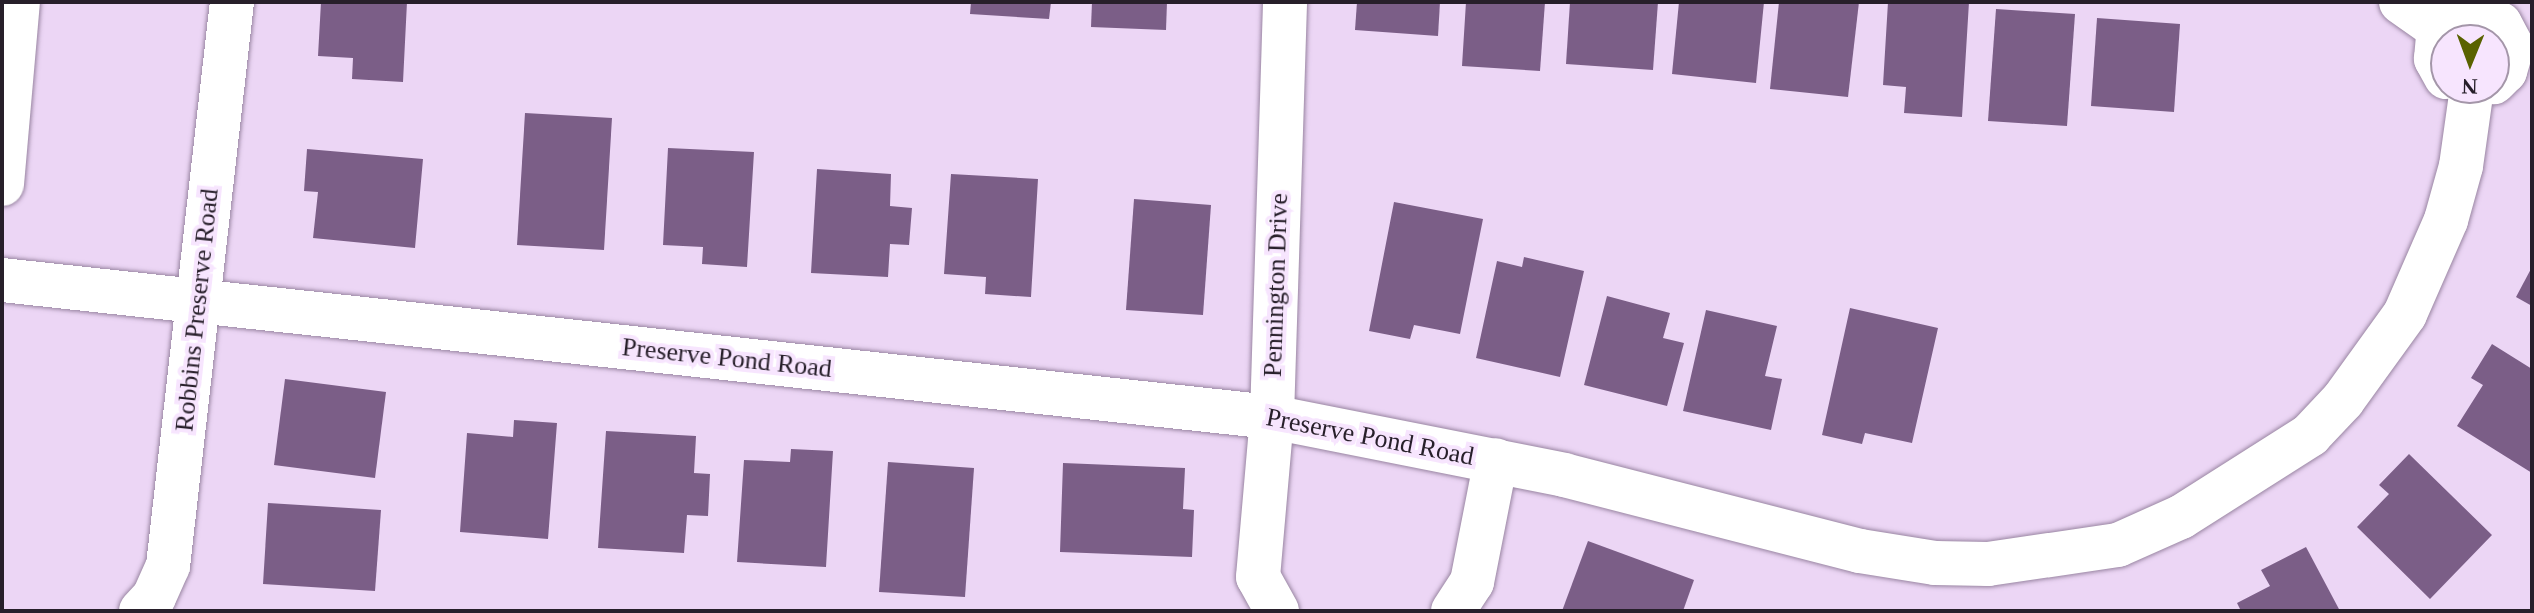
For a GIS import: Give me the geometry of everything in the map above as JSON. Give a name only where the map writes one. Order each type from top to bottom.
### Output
[{"type":"street","points":[[2,184],[18,2]]},
{"type":"street","name":"Robbins Preserve Road","points":[[141,611],[154,597],[168,566],[232,2]]},
{"type":"street","name":"Pennington Drive","points":[[1277,611],[1258,577],[1272,417],[1285,2]]},
{"type":"street","points":[[2401,2],[2432,24]]},
{"type":"street","points":[[2448,24],[2455,18],[2478,12],[2500,24]]},
{"type":"street","points":[[2510,59],[2520,29]]},
{"type":"street","name":"Preserve Pond Road","points":[[2,280],[1272,417],[1496,460],[1860,551],[1935,563],[2048,559],[2118,545],[2181,517],[2310,435],[2378,355],[2405,314],[2446,220],[2461,166],[2470,104]]},
{"type":"street","points":[[1453,611],[1472,582],[1496,460]]},
{"type":"building","points":[[321,2],[407,2],[403,82],[352,79],[353,58],[318,56]]},
{"type":"building","points":[[971,2],[1051,2],[1049,19],[970,14]]},
{"type":"building","points":[[1092,2],[1167,2],[1166,30],[1091,27]]},
{"type":"building","points":[[1357,2],[1440,2],[1438,36],[1355,30]]},
{"type":"building","points":[[1466,2],[1545,2],[1540,71],[1462,66]]},
{"type":"building","points":[[1570,2],[1658,2],[1653,70],[1566,64]]},
{"type":"building","points":[[1679,2],[1764,2],[1756,83],[1672,74]]},
{"type":"building","points":[[1779,2],[1859,2],[1848,97],[1770,89]]},
{"type":"building","points":[[1888,2],[1969,2],[1962,117],[1904,113],[1906,87],[1883,85]]},
{"type":"building","points":[[1996,9],[2075,14],[2067,126],[1988,121]]},
{"type":"building","points":[[2097,18],[2180,24],[2174,112],[2091,106]]},
{"type":"building","points":[[525,113],[612,118],[604,250],[517,245]]},
{"type":"building","points":[[668,148],[754,152],[747,267],[702,264],[703,247],[663,245]]},
{"type":"building","points":[[307,149],[423,159],[415,248],[313,238],[318,192],[304,191]]},
{"type":"building","points":[[817,169],[891,174],[890,206],[912,208],[909,245],[890,244],[888,277],[811,273]]},
{"type":"building","points":[[951,174],[1038,179],[1031,297],[985,294],[986,277],[944,274]]},
{"type":"building","points":[[1134,199],[1211,205],[1203,315],[1126,310]]},
{"type":"building","points":[[1394,202],[1483,219],[1460,334],[1414,325],[1410,339],[1369,331]]},
{"type":"building","points":[[1524,257],[1584,271],[1560,377],[1476,358],[1497,261],[1522,267]]},
{"type":"building","points":[[2532,267],[2532,306],[2516,297]]},
{"type":"building","points":[[1607,296],[1670,313],[1663,338],[1684,343],[1667,406],[1584,385]]},
{"type":"building","points":[[1850,308],[1938,328],[1912,443],[1865,433],[1862,444],[1822,435]]},
{"type":"building","points":[[1706,310],[1777,326],[1765,376],[1782,379],[1771,430],[1683,411]]},
{"type":"building","points":[[2492,344],[2532,369],[2532,473],[2457,426],[2483,385],[2471,378]]},
{"type":"building","points":[[285,379],[386,392],[375,478],[274,465]]},
{"type":"building","points":[[514,420],[557,423],[548,539],[460,532],[467,433],[513,437]]},
{"type":"building","points":[[606,431],[696,436],[694,473],[710,474],[708,516],[687,515],[684,553],[598,548]]},
{"type":"building","points":[[791,449],[833,451],[826,567],[737,562],[744,460],[790,462]]},
{"type":"building","points":[[2409,454],[2492,535],[2430,599],[2357,527],[2389,494],[2379,485]]},
{"type":"building","points":[[888,462],[974,468],[965,597],[879,592]]},
{"type":"building","points":[[1063,463],[1185,468],[1183,509],[1194,510],[1192,557],[1060,552]]},
{"type":"building","points":[[268,503],[381,510],[375,591],[263,584]]},
{"type":"building","points":[[1588,541],[1694,580],[1683,611],[1562,611]]},
{"type":"building","points":[[2306,547],[2340,611],[2241,611],[2237,603],[2270,586],[2261,570]]}]
